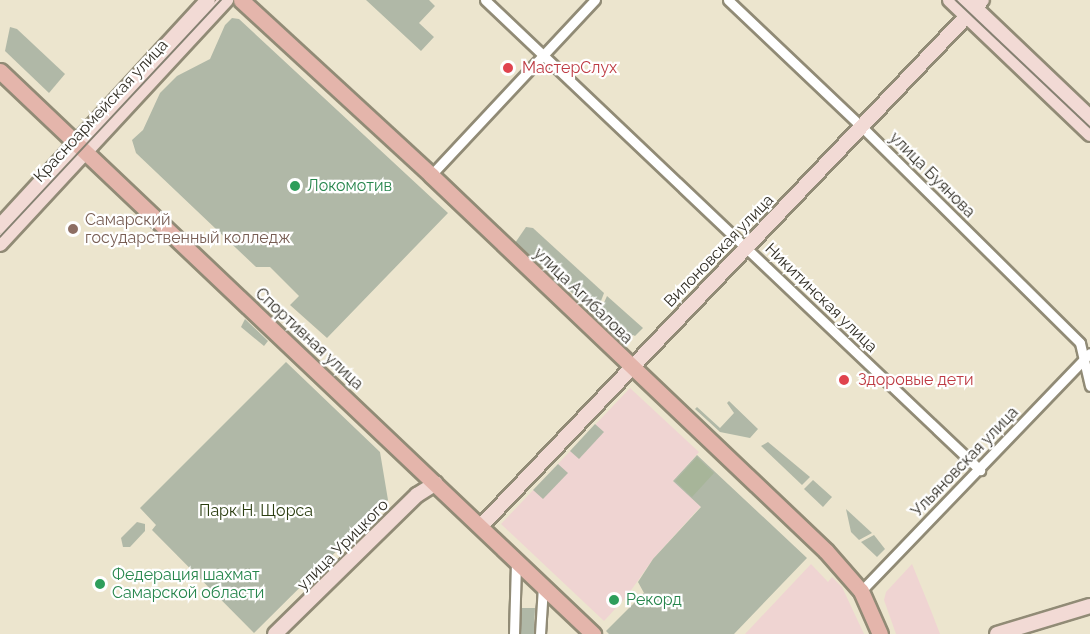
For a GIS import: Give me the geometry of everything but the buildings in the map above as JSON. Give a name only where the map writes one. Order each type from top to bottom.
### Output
[{"type":"main road","name":"Красноармейская улица","points":[[0,244],[208,0]]},
{"type":"main road","name":"Красноармейская улица","points":[[0,226],[81,148],[226,0]]},
{"type":"main road","name":"улица Агибалова","points":[[241,0],[431,175],[839,564],[861,591],[880,634]]},
{"type":"main road","points":[[950,0],[973,6],[1090,117]]},
{"type":"main road","name":"Вилоновская улица","points":[[481,526],[973,6]]},
{"type":"main road","points":[[973,6],[1090,134]]},
{"type":"main road","name":"Спортивная улица","points":[[0,71],[593,634]]},
{"type":"main road","name":"улица Урицкого","points":[[275,634],[417,495],[436,483]]},
{"type":"main road","points":[[997,634],[1090,606]]},
{"type":"street","name":"Никитинская улица","points":[[485,0],[980,470]]},
{"type":"street","points":[[431,175],[595,0]]},
{"type":"street","name":"улица Буянова","points":[[728,0],[861,126],[1080,343],[1087,356],[1090,386]]},
{"type":"street","name":"Ульяновская улица","points":[[861,591],[980,470],[1087,356]]},
{"type":"street","points":[[514,634],[515,559]]},
{"type":"street","points":[[540,634],[543,585]]},
{"type":"shaded area","points":[[630,388],[699,452],[673,481],[701,506],[653,559],[627,596],[604,621],[501,524]]},
{"type":"shaded area","points":[[811,564],[828,582],[832,577],[842,587],[864,634],[745,634]]},
{"type":"shaded area","points":[[912,564],[940,634],[896,634],[884,600],[886,592]]},
{"type":"green space","points":[[366,0],[429,0],[435,6],[419,23],[434,37],[421,51]]},
{"type":"green space","name":"Локомотив","points":[[232,18],[239,19],[448,213],[327,338],[290,305],[299,296],[270,267],[256,267],[136,153],[132,140],[143,130],[160,93],[177,76],[210,59],[225,25]]},
{"type":"green space","points":[[10,27],[17,29],[65,74],[49,93],[5,51]]},
{"type":"green space","points":[[526,227],[533,228],[604,293],[596,314],[515,243]]},
{"type":"green space","points":[[607,296],[643,328],[626,341],[598,316]]},
{"type":"green space","points":[[245,319],[268,341],[264,346],[241,327]]},
{"type":"green space","name":"Парк Н. Щорса","points":[[286,362],[380,452],[388,500],[254,633],[152,530],[156,525],[140,508]]},
{"type":"green space","points":[[729,401],[758,429],[750,438],[720,432],[695,409],[697,407],[720,428],[734,413],[727,403]]},
{"type":"green space","points":[[595,424],[604,432],[579,459],[570,451]]},
{"type":"green space","points":[[768,442],[810,477],[802,485],[761,446]]},
{"type":"green space","points":[[697,455],[807,558],[734,634],[609,634],[606,631],[644,593],[638,582],[653,559],[701,507],[673,481]]},
{"type":"green space","points":[[697,457],[714,473],[692,497],[675,481]]},
{"type":"green space","points":[[558,464],[568,473],[543,499],[533,490]]},
{"type":"green space","points":[[813,480],[832,497],[823,507],[804,489]]},
{"type":"green space","points":[[846,509],[872,533],[859,540],[851,532]]},
{"type":"green space","points":[[137,522],[145,524],[145,531],[130,547],[123,547],[121,538]]},
{"type":"green space","points":[[874,535],[885,549],[877,557],[861,542]]},
{"type":"green space","points":[[518,608],[535,608],[534,634],[517,634]]},
{"type":"tram line","points":[[0,237],[221,0]]},
{"type":"tram line","points":[[956,0],[1090,127]]},
{"type":"place","name":"МастерСлух","points":[[508,68]]},
{"type":"place","name":"Локомотив","points":[[295,186]]},
{"type":"place","name":"Самарский государственный колледж","points":[[73,229]]},
{"type":"place","name":"Здоровые дети","points":[[844,380]]},
{"type":"place","name":"Федерация шахмат Самарской области","points":[[100,584]]},
{"type":"place","name":"Рекорд","points":[[614,600]]}]
